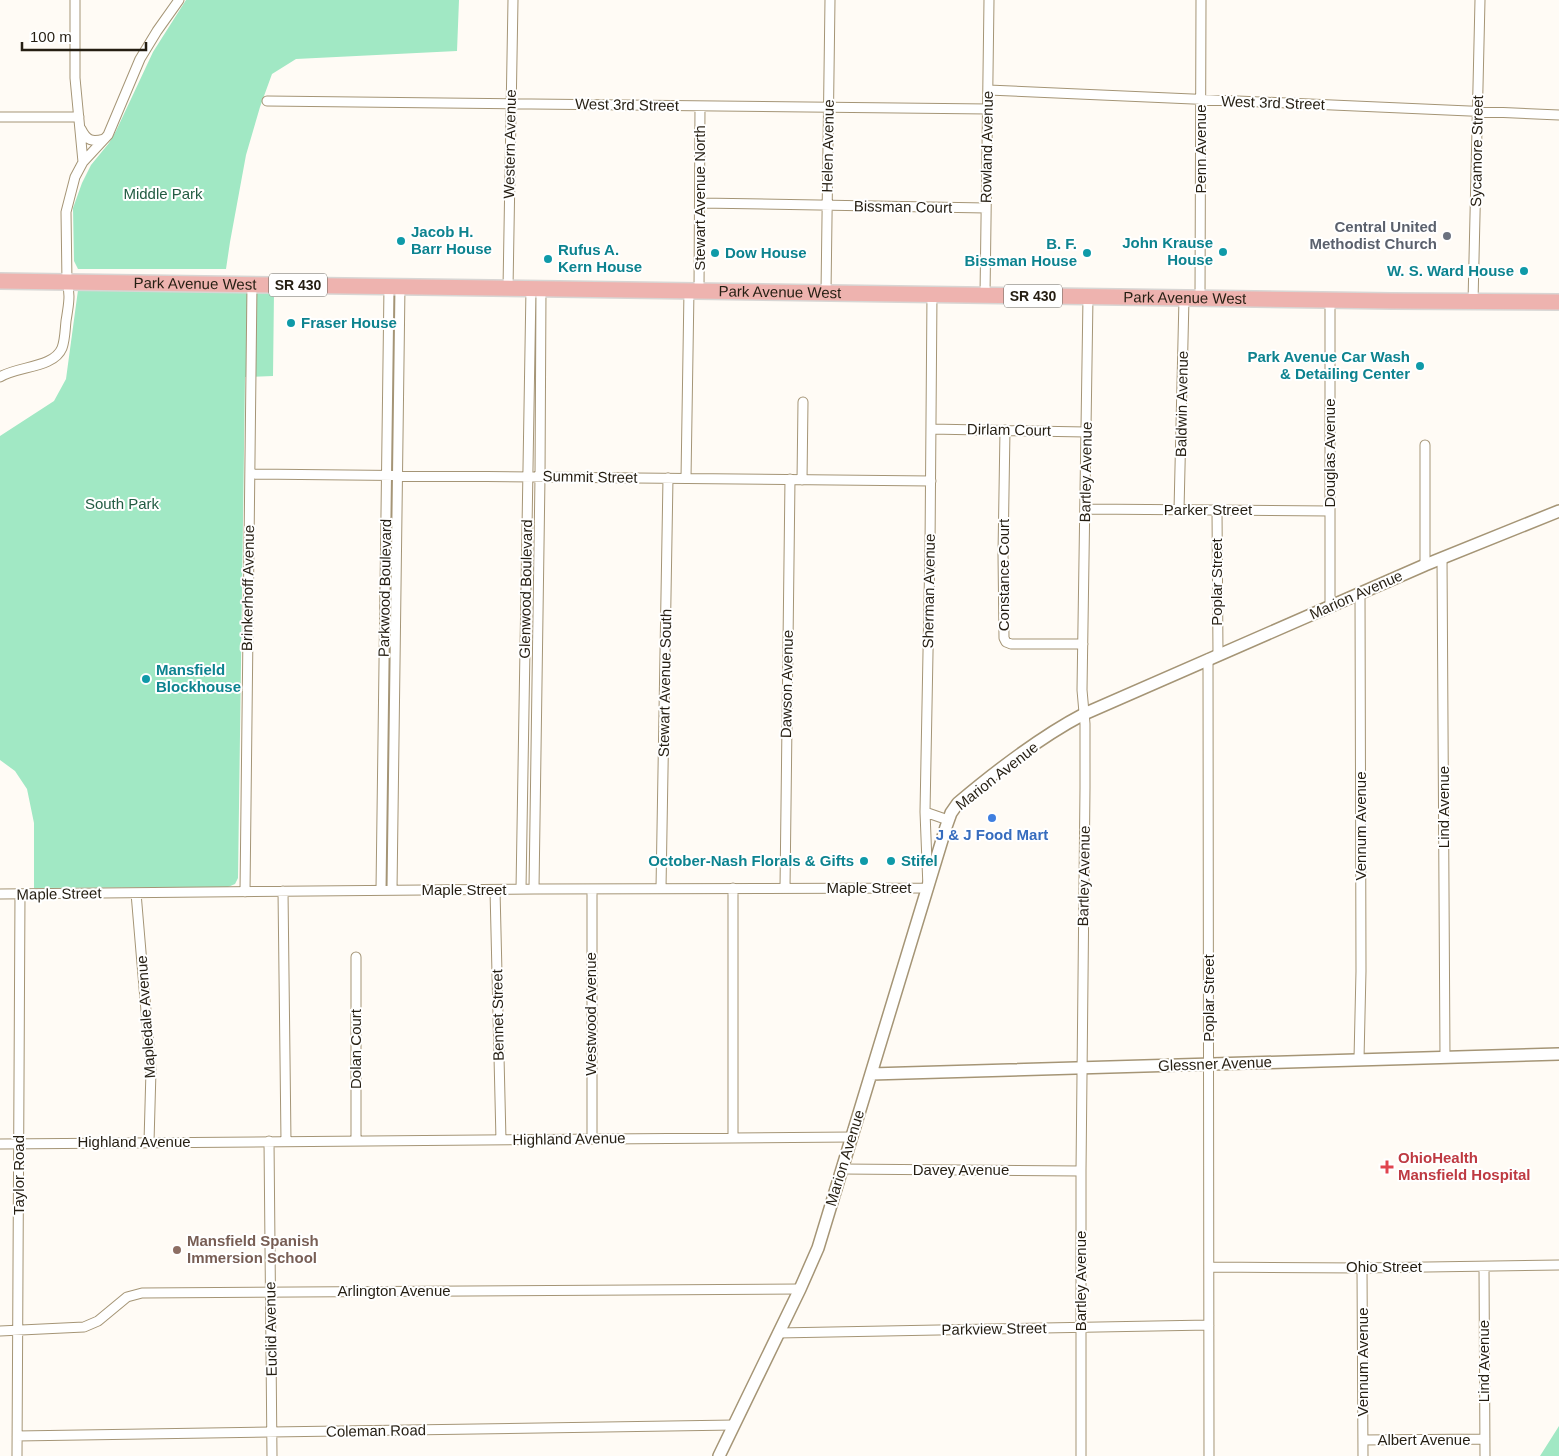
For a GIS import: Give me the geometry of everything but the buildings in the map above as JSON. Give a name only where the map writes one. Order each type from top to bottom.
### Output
[{"type":"main road","name":"Park Avenue West","points":[[0,281],[1559,302]]},
{"type":"street","points":[[75,0],[75,78],[83,162]]},
{"type":"street","points":[[0,377],[13,371],[49,361],[59,354],[64,342],[70,293],[67,282],[66,212],[69,197],[83,162],[110,130],[140,59],[179,0]]},
{"type":"street","name":"Western Avenue","points":[[508,288],[513,0]]},
{"type":"street","name":"Helen Avenue","points":[[826,292],[830,0]]},
{"type":"street","name":"Rowland Avenue","points":[[984,295],[989,0]]},
{"type":"street","name":"Penn Avenue","points":[[1200,298],[1201,0]]},
{"type":"street","name":"Sycamore Street","points":[[1473,302],[1480,0]]},
{"type":"street","name":"West 3rd Street","points":[[988,90],[1559,115]]},
{"type":"street","name":"West 3rd Street","points":[[267,101],[988,109]]},
{"type":"street","name":"Stewart Avenue North","points":[[694,290],[700,203],[700,106]]},
{"type":"street","points":[[0,116],[79,122]]},
{"type":"street","points":[[79,122],[87,139],[96,141],[104,139]]},
{"type":"street","name":"Bissman Court","points":[[700,203],[986,208]]},
{"type":"street","name":"Brinkerhoff Avenue","points":[[245,892],[252,284]]},
{"type":"street","points":[[392,890],[397,475],[394,286]]},
{"type":"street","name":"Parkwood Boulevard","points":[[381,890],[386,475],[394,286]]},
{"type":"street","name":"Glenwood Boulevard","points":[[521,889],[528,477],[536,288]]},
{"type":"street","name":"Glenwood Boulevard","points":[[534,889],[540,477],[536,288]]},
{"type":"street","points":[[686,478],[694,290]]},
{"type":"street","name":"Sherman Avenue","points":[[928,888],[925,812],[931,481],[932,294]]},
{"type":"street","name":"Bartley Avenue","points":[[1081,1456],[1084,714],[1082,690],[1088,297]]},
{"type":"street","name":"Baldwin Avenue","points":[[1179,510],[1184,298]]},
{"type":"street","name":"Douglas Avenue","points":[[1330,300],[1330,607]]},
{"type":"street","points":[[802,480],[803,402]]},
{"type":"street","name":"Dirlam Court","points":[[931,429],[1086,432]]},
{"type":"street","name":"Constance Court","points":[[1005,430],[1004,638],[1006,642],[1011,644],[1083,644]]},
{"type":"street","points":[[1425,445],[1425,565]]},
{"type":"street","name":"Summit Street","points":[[250,474],[931,481]]},
{"type":"street","name":"Stewart Avenue South","points":[[661,888],[668,478]]},
{"type":"street","name":"Dawson Avenue","points":[[785,888],[790,480]]},
{"type":"street","name":"Parker Street","points":[[1085,509],[1330,511]]},
{"type":"street","name":"Poplar Street","points":[[1209,1456],[1209,1064],[1213,657],[1217,510]]},
{"type":"street","name":"Marion Avenue","points":[[719,1456],[818,1248],[948,820],[958,803],[1033,747],[1084,714],[1425,565],[1559,511]]},
{"type":"street","name":"Lind Avenue","points":[[1442,558],[1445,1057]]},
{"type":"street","name":"Vennum Avenue","points":[[1359,1059],[1361,971],[1360,594]]},
{"type":"street","points":[[925,812],[948,820]]},
{"type":"street","name":"Maple Street","points":[[0,894],[661,888],[928,888]]},
{"type":"street","points":[[733,888],[733,1138]]},
{"type":"street","name":"Westwood Avenue","points":[[592,889],[592,1139]]},
{"type":"street","name":"Bennet Street","points":[[495,890],[501,1140]]},
{"type":"street","points":[[283,891],[286,1141]]},
{"type":"street","name":"Mapledale Avenue","points":[[136,893],[151,1070],[149,1142]]},
{"type":"street","name":"Taylor Road","points":[[17,1456],[20,894]]},
{"type":"street","name":"Dolan Court","points":[[356,957],[356,1141]]},
{"type":"street","name":"Glessner Avenue","points":[[871,1074],[1559,1054]]},
{"type":"street","name":"Highland Avenue","points":[[0,1144],[852,1137]]},
{"type":"street","name":"Euclid Avenue","points":[[269,1141],[272,1456]]},
{"type":"street","name":"Davey Avenue","points":[[842,1169],[1081,1170]]},
{"type":"street","name":"Ohio Street","points":[[1210,1267],[1362,1268],[1559,1265]]},
{"type":"street","name":"Lind Avenue","points":[[1484,1267],[1485,1456]]},
{"type":"street","name":"Vennum Avenue","points":[[1362,1268],[1363,1456]]},
{"type":"street","name":"Arlington Avenue","points":[[0,1331],[76,1328],[90,1325],[104,1316],[121,1300],[134,1294],[150,1293],[800,1289]]},
{"type":"street","name":"Parkview Street","points":[[778,1333],[1209,1325]]},
{"type":"street","name":"Coleman Road","points":[[17,1436],[734,1425]]},
{"type":"street","name":"Albert Avenue","points":[[1363,1440],[1485,1439]]},
{"type":"green space","name":"Middle Park","points":[[186,0],[459,0],[457,51],[296,59],[272,74],[246,155],[226,269],[78,269],[74,261],[73,208],[82,183],[91,165],[116,131],[153,52]]},
{"type":"green space","name":"South Park","points":[[78,290],[274,292],[273,376],[245,377],[238,878],[235,884],[228,887],[34,888],[34,823],[27,789],[15,771],[0,760],[0,436],[54,401],[66,379]]},
{"type":"green space","points":[[1559,1426],[1559,1456],[1540,1456]]},
{"type":"place","name":"Central United Methodist Church","points":[[1447,236]]},
{"type":"place","name":"Jacob H. Barr House","points":[[401,241]]},
{"type":"place","name":"John Krause House","points":[[1223,252]]},
{"type":"place","name":"Dow House","points":[[715,253]]},
{"type":"place","name":"B. F. Bissman House","points":[[1087,253]]},
{"type":"place","name":"Rufus A. Kern House","points":[[548,259]]},
{"type":"place","name":"W. S. Ward House","points":[[1524,271]]},
{"type":"place","name":"Fraser House","points":[[291,323]]},
{"type":"place","name":"Park Avenue Car Wash & Detailing Center","points":[[1420,366]]},
{"type":"place","name":"Mansfield Blockhouse","points":[[146,679]]},
{"type":"place","name":"J & J Food Mart","points":[[992,818]]},
{"type":"place","name":"October-Nash Florals & Gifts","points":[[864,861]]},
{"type":"place","name":"Stifel","points":[[891,861]]},
{"type":"place","name":"OhioHealth Mansfield Hospital","points":[[1387,1167]]},
{"type":"place","name":"Mansfield Spanish Immersion School","points":[[177,1250]]}]
